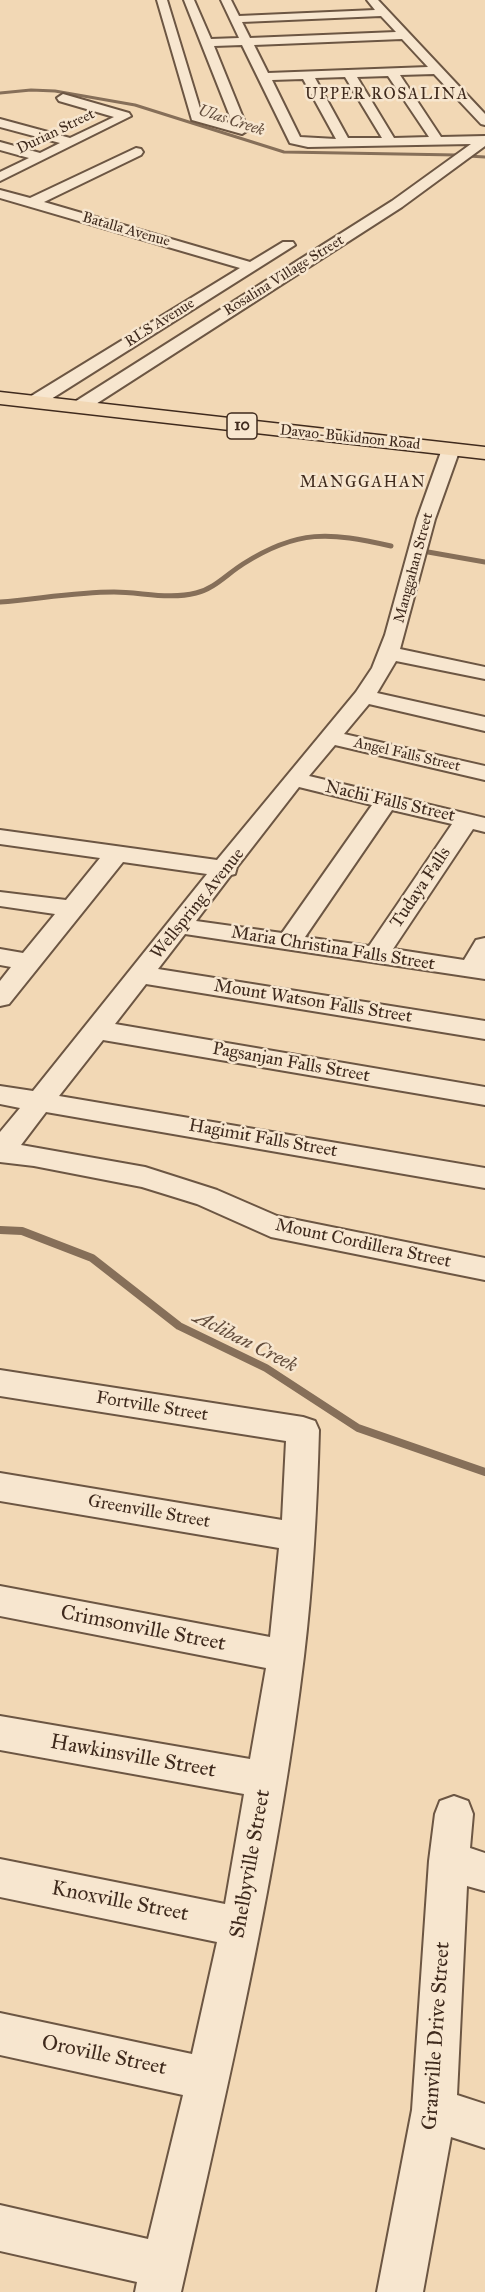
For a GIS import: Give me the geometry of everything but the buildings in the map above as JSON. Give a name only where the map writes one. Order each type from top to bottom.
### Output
[{"type":"highway","name":"Davao-Bukidnon Road","points":[[0,398],[485,453]]},
{"type":"street","points":[[162,0],[196,117],[242,130],[189,0]]},
{"type":"street","points":[[207,43],[238,25],[374,2],[405,35],[419,54],[485,121]]},
{"type":"street","points":[[238,25],[384,13]]},
{"type":"street","points":[[238,25],[395,24]]},
{"type":"street","points":[[238,25],[405,35]]},
{"type":"street","points":[[238,25],[419,54]]},
{"type":"street","points":[[238,25],[295,140],[303,143],[485,140]]},
{"type":"street","points":[[257,65],[279,64]]},
{"type":"street","points":[[263,77],[437,70]]},
{"type":"street","points":[[392,72],[437,140]]},
{"type":"street","points":[[350,74],[390,141]]},
{"type":"street","points":[[307,75],[344,142]]},
{"type":"street","name":"Durian Street","points":[[3,173],[125,116],[63,98]]},
{"type":"street","points":[[83,121],[104,127]]},
{"type":"street","points":[[0,123],[72,142]]},
{"type":"street","name":"Rosalina Village Street","points":[[79,407],[397,204],[485,140]]},
{"type":"street","points":[[0,146],[41,157]]},
{"type":"street","points":[[32,203],[136,152]]},
{"type":"street","name":"Batalla Avenue","points":[[0,194],[251,267]]},
{"type":"street","name":"RLS Avenue","points":[[34,402],[288,245]]},
{"type":"street","name":"Manggahan Street","points":[[390,653],[426,519],[451,449]]},
{"type":"street","points":[[390,653],[485,673]]},
{"type":"street","name":"Wellspring Avenue","points":[[0,1152],[226,869],[294,779],[364,696],[390,653]]},
{"type":"street","points":[[364,696],[485,724]]},
{"type":"street","name":"Angel Falls Street","points":[[330,737],[485,773]]},
{"type":"street","name":"Nachi Falls Street","points":[[294,779],[476,822]]},
{"type":"street","points":[[288,942],[386,801]]},
{"type":"street","name":"Tudaya Falls","points":[[376,955],[476,822]]},
{"type":"street","points":[[0,837],[226,869]]},
{"type":"street","points":[[0,998],[118,852]]},
{"type":"street","points":[[0,899],[73,909]]},
{"type":"street","name":"Maria Christina Falls Street","points":[[180,926],[478,970]]},
{"type":"street","points":[[478,970],[485,946]]},
{"type":"street","points":[[0,957],[30,962]]},
{"type":"street","name":"Mount Watson Falls Street","points":[[141,975],[485,1030]]},
{"type":"street","name":"Pagsanjan Falls Street","points":[[97,1030],[485,1096]]},
{"type":"street","name":"Hagimit Falls Street","points":[[0,1095],[485,1178]]},
{"type":"street","name":"Mount Cordillera Street","points":[[0,1152],[34,1156],[144,1177],[207,1197],[271,1226],[289,1231],[485,1269]]},
{"type":"street","name":"Fortville Street","points":[[0,1383],[303,1430]]},
{"type":"street","name":"Shelbyville Street","points":[[161,2278],[241,1927],[267,1780],[286,1656],[298,1537],[303,1430]]},
{"type":"street","name":"Greenville Street","points":[[0,1487],[298,1537]]},
{"type":"street","name":"Crimsonville Street","points":[[0,1601],[286,1656]]},
{"type":"street","name":"Hawkinsville Street","points":[[0,1733],[267,1780]]},
{"type":"street","name":"Granville Drive Street","points":[[400,2292],[434,2110],[467,1867],[454,1814]]},
{"type":"street","name":"Knoxville Street","points":[[0,1878],[241,1927]]},
{"type":"street","name":"Oroville Street","points":[[0,2034],[208,2079]]},
{"type":"street","points":[[434,2110],[485,2126]]},
{"type":"street","points":[[0,2228],[161,2278]]},
{"type":"waterway","name":"Ulas Creek","points":[[0,93],[31,90],[55,91],[135,105],[284,152],[457,155]]},
{"type":"waterway","name":"Ulas Creek","points":[[468,156],[485,157]]},
{"type":"waterway","points":[[0,602],[100,592],[165,596],[196,593],[215,585],[243,564],[263,553],[298,539],[331,536],[391,546]]},
{"type":"waterway","points":[[428,552],[485,562]]},
{"type":"waterway","name":"Acliban Creek","points":[[0,1230],[22,1231],[92,1258],[179,1326],[266,1368],[358,1428],[485,1472]]},
{"type":"district","name":"UPPER ROSALINA","points":[[387,95]]},
{"type":"district","name":"MANGGAHAN","points":[[363,483]]}]
